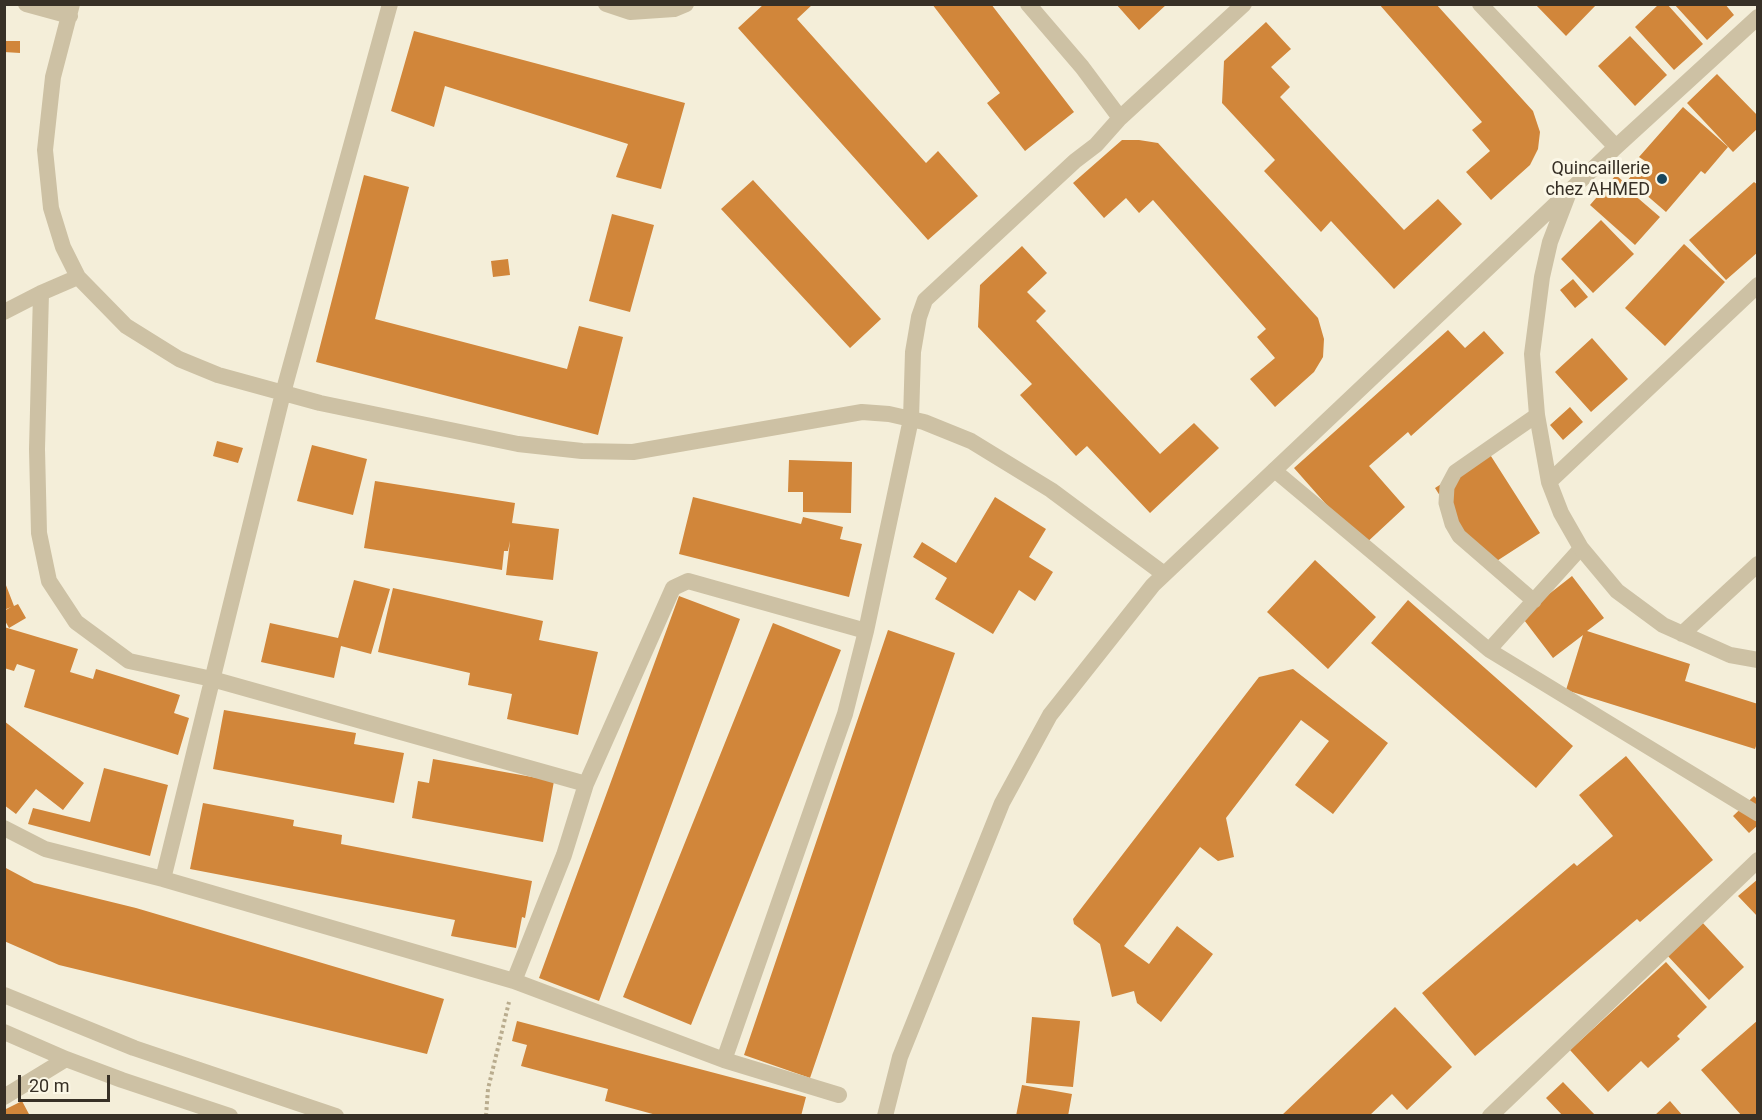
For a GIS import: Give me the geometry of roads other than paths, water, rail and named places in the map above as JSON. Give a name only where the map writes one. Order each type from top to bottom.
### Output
[{"type":"street","points":[[26,4],[71,10],[53,77],[45,150],[51,208],[63,247],[78,277],[126,326],[179,359],[218,375],[320,403],[518,444],[582,451],[633,452],[862,412],[889,414],[924,422],[971,441],[1051,490],[1164,574]]},
{"type":"street","points":[[163,879],[283,393],[390,4]]},
{"type":"street","points":[[606,4],[630,12],[674,9],[686,4]]},
{"type":"street","points":[[1028,4],[1082,67],[1120,118]]},
{"type":"street","points":[[724,1060],[845,714],[866,631],[911,419],[913,352],[919,316],[925,300],[1075,161],[1096,145],[1120,118],[1244,4]]},
{"type":"street","points":[[1480,4],[1616,147]]},
{"type":"street","points":[[885,1116],[900,1057],[1002,802],[1050,715],[1153,585],[1570,190],[1758,17]]},
{"type":"street","points":[[1570,190],[1550,243],[1542,277],[1532,354],[1537,415],[1549,482],[1561,513],[1581,548],[1617,591],[1663,625],[1730,655],[1758,660]]},
{"type":"street","points":[[4,312],[42,292],[78,277]]},
{"type":"street","points":[[1549,482],[1758,285]]},
{"type":"street","points":[[42,292],[37,449],[39,533],[49,581],[76,622],[129,661],[212,679],[586,784]]},
{"type":"street","points":[[1682,634],[1758,564]]},
{"type":"street","points":[[514,981],[564,855],[586,784],[673,588],[688,581],[866,631]]},
{"type":"street","points":[[4,828],[45,849],[163,879],[514,981],[724,1060],[839,1095]]},
{"type":"street","points":[[1490,1116],[1758,860]]},
{"type":"street","points":[[4,995],[134,1048],[336,1116]]},
{"type":"street","points":[[4,1032],[122,1080],[230,1116]]},
{"type":"street","points":[[4,1096],[66,1059]]},
{"type":"lane","points":[[1534,601],[1459,536],[1452,524],[1446,503],[1447,487],[1455,472],[1537,415]]},
{"type":"lane","points":[[1274,470],[1489,650],[1758,814]]},
{"type":"lane","points":[[1489,650],[1581,548]]},
{"type":"place","name":"Quincaillerie chez AHMED","points":[[1662,179]]}]
